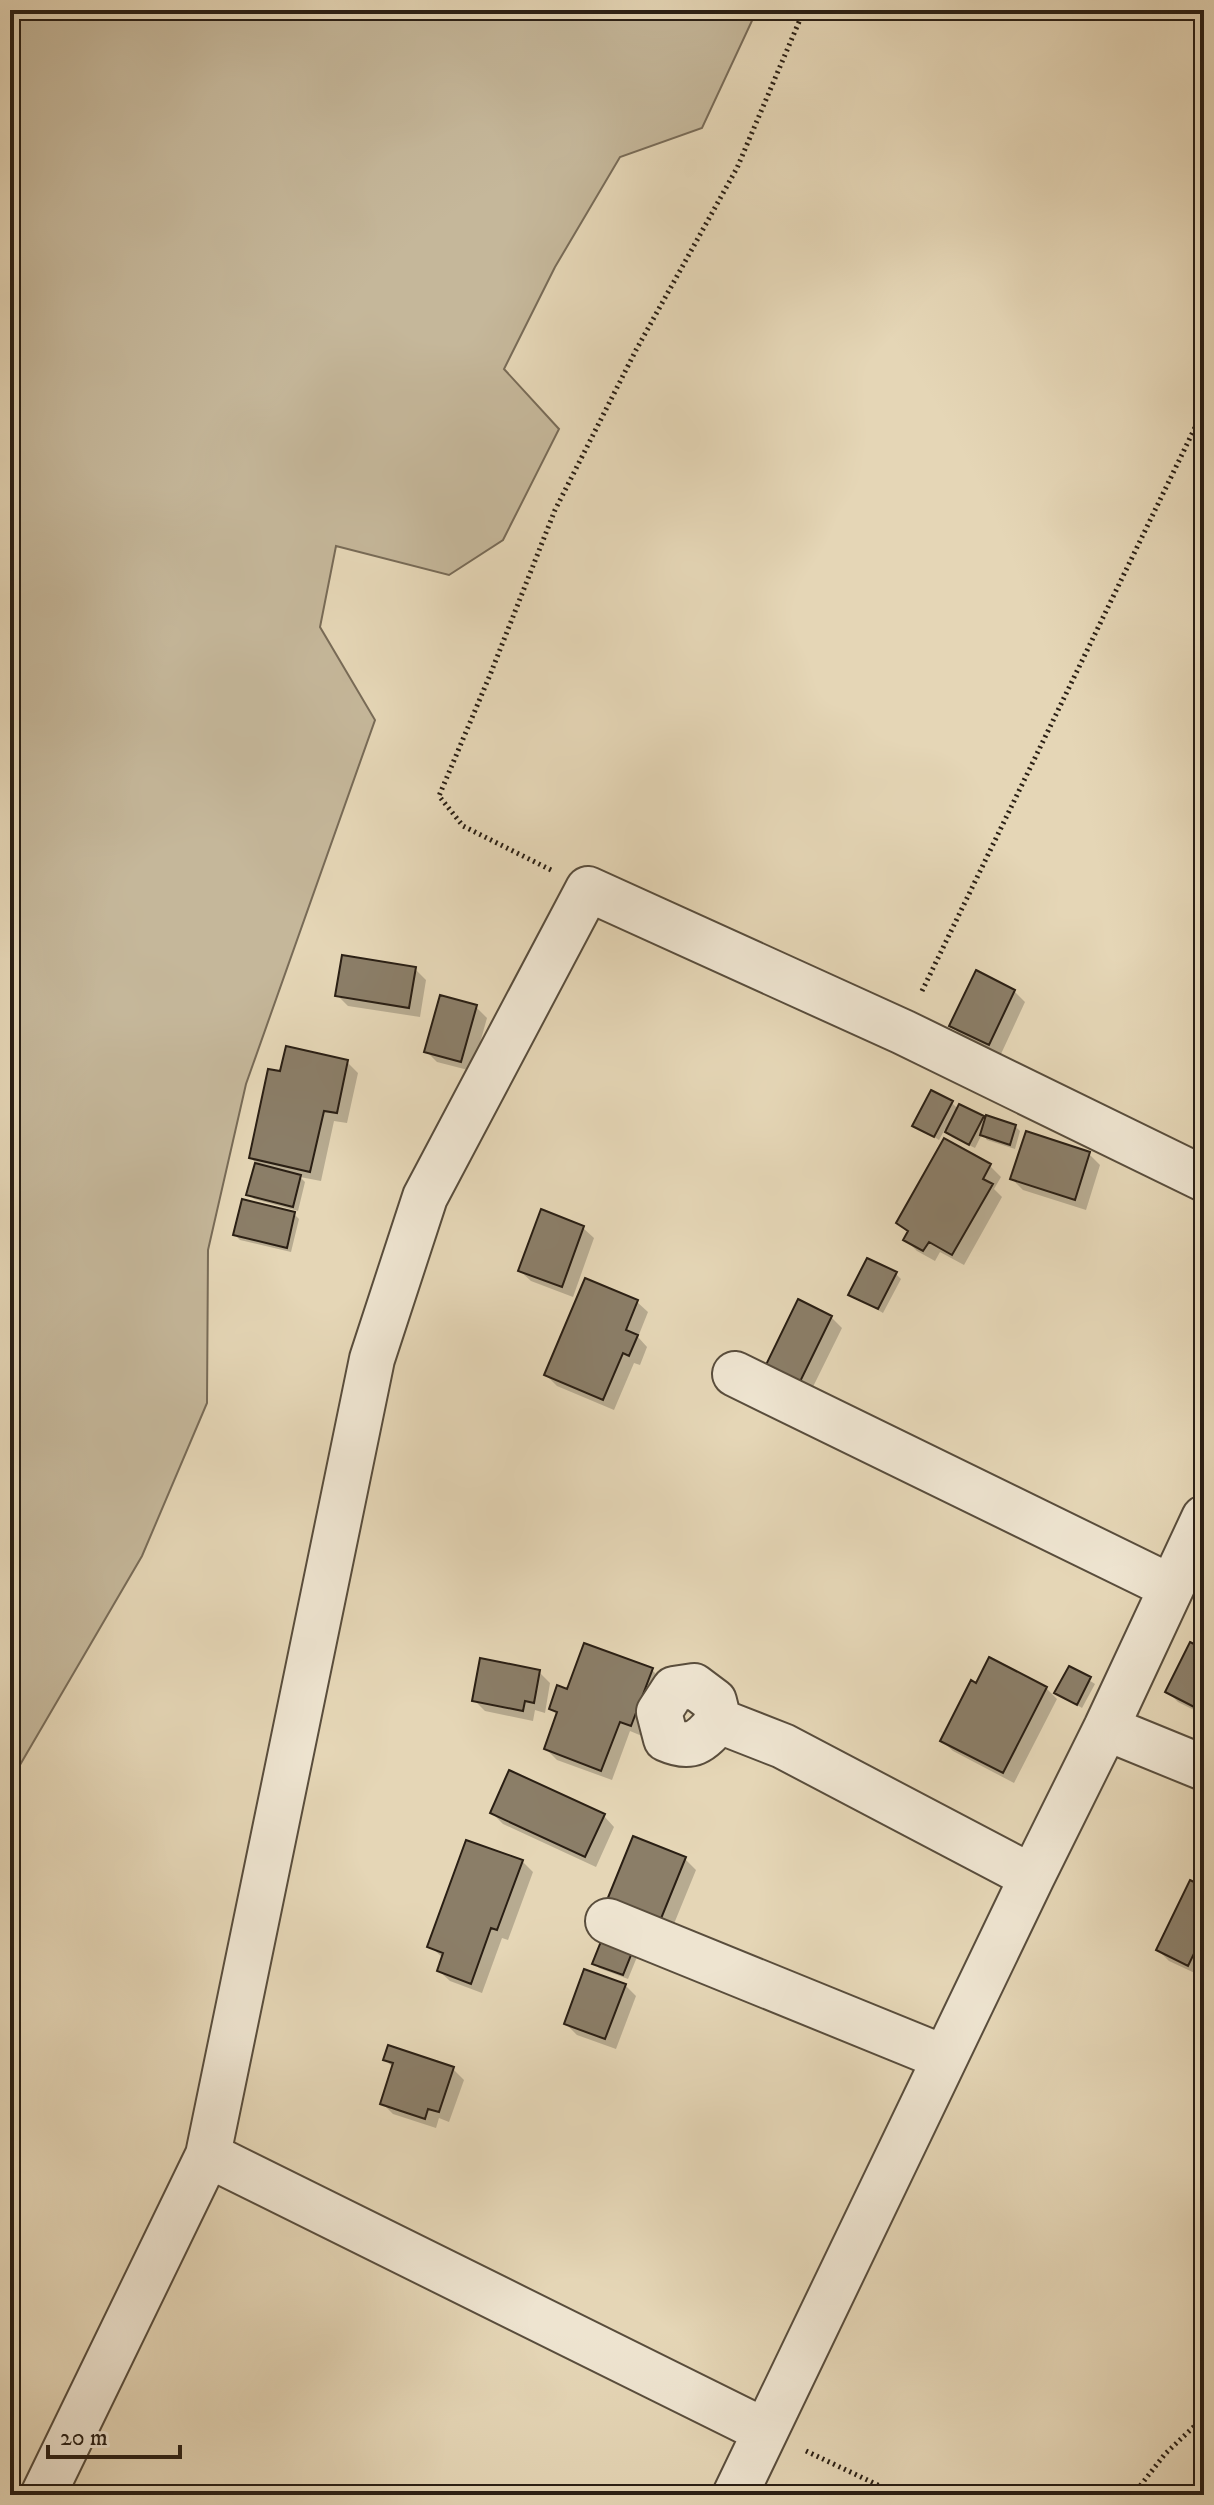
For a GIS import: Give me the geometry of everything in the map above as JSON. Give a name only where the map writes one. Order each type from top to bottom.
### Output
[{"type":"street","points":[[43,2495],[208,2155],[372,1359],[425,1197],[588,889],[903,1032],[1204,1179]]},
{"type":"street","points":[[735,1374],[1171,1587]]},
{"type":"street","points":[[735,2495],[1106,1728],[1204,1518]]},
{"type":"street","points":[[719,1721],[783,1746],[1032,1877]]},
{"type":"street","points":[[1106,1728],[1204,1768]]},
{"type":"street","points":[[608,1921],[945,2058]]},
{"type":"street","points":[[208,2155],[765,2431]]},
{"type":"street","points":[[10,2486],[28,2495]]},
{"type":"path","points":[[588,889],[463,826],[439,796],[555,510],[636,350],[737,168],[804,10]]},
{"type":"path","points":[[903,1032],[1204,409]]},
{"type":"path","points":[[1133,2495],[1165,2454],[1204,2417]]},
{"type":"path","points":[[765,2431],[899,2495]]},
{"type":"shaded area","points":[[10,10],[757,10],[702,128],[620,157],[555,267],[504,369],[559,429],[503,540],[449,575],[336,546],[320,627],[375,720],[246,1084],[208,1250],[207,1403],[142,1556],[10,1782]]},
{"type":"building","points":[[342,955],[416,967],[409,1008],[335,996]]},
{"type":"building","points":[[976,970],[1015,990],[989,1045],[949,1026]]},
{"type":"building","points":[[440,995],[477,1005],[461,1062],[424,1052]]},
{"type":"building","points":[[286,1046],[348,1060],[337,1113],[324,1111],[310,1172],[249,1158],[268,1069],[280,1071]]},
{"type":"building","points":[[931,1090],[953,1101],[934,1137],[912,1126]]},
{"type":"building","points":[[959,1104],[984,1116],[969,1145],[945,1132]]},
{"type":"building","points":[[986,1115],[1016,1125],[1010,1145],[980,1135]]},
{"type":"building","points":[[1026,1131],[1090,1152],[1075,1200],[1010,1179]]},
{"type":"building","points":[[944,1138],[991,1164],[983,1179],[993,1184],[952,1255],[929,1242],[923,1251],[903,1240],[908,1231],[896,1223]]},
{"type":"building","points":[[255,1163],[301,1175],[293,1207],[246,1195]]},
{"type":"building","points":[[242,1199],[295,1212],[287,1248],[233,1235]]},
{"type":"building","points":[[541,1209],[584,1226],[562,1287],[518,1271]]},
{"type":"building","points":[[867,1258],[897,1272],[878,1309],[848,1295]]},
{"type":"building","points":[[585,1278],[638,1300],[626,1330],[638,1335],[629,1356],[623,1353],[603,1400],[544,1375]]},
{"type":"building","points":[[798,1299],[832,1316],[795,1392],[761,1375]]},
{"type":"building","points":[[1190,1642],[1204,1649],[1204,1712],[1165,1692]]},
{"type":"building","points":[[584,1643],[653,1668],[631,1726],[620,1722],[601,1771],[544,1749],[557,1712],[549,1709],[557,1685],[567,1689]]},
{"type":"building","points":[[989,1657],[1047,1687],[1003,1773],[940,1741],[971,1680],[976,1683]]},
{"type":"building","points":[[480,1658],[540,1670],[534,1703],[525,1701],[523,1711],[472,1701]]},
{"type":"building","points":[[1069,1666],[1091,1677],[1077,1705],[1054,1693]]},
{"type":"building","points":[[509,1770],[605,1814],[585,1857],[490,1813]]},
{"type":"building","points":[[633,1836],[686,1857],[658,1926],[605,1905]]},
{"type":"building","points":[[466,1840],[523,1860],[497,1930],[491,1928],[471,1984],[437,1971],[443,1953],[427,1947]]},
{"type":"building","points":[[1190,1880],[1204,1887],[1204,1933],[1188,1966],[1156,1950]]},
{"type":"building","points":[[602,1939],[633,1950],[623,1975],[592,1964]]},
{"type":"building","points":[[584,1969],[626,1984],[605,2039],[564,2024]]},
{"type":"building","points":[[388,2045],[454,2067],[439,2112],[428,2109],[425,2119],[380,2104],[393,2063],[383,2060]]}]
